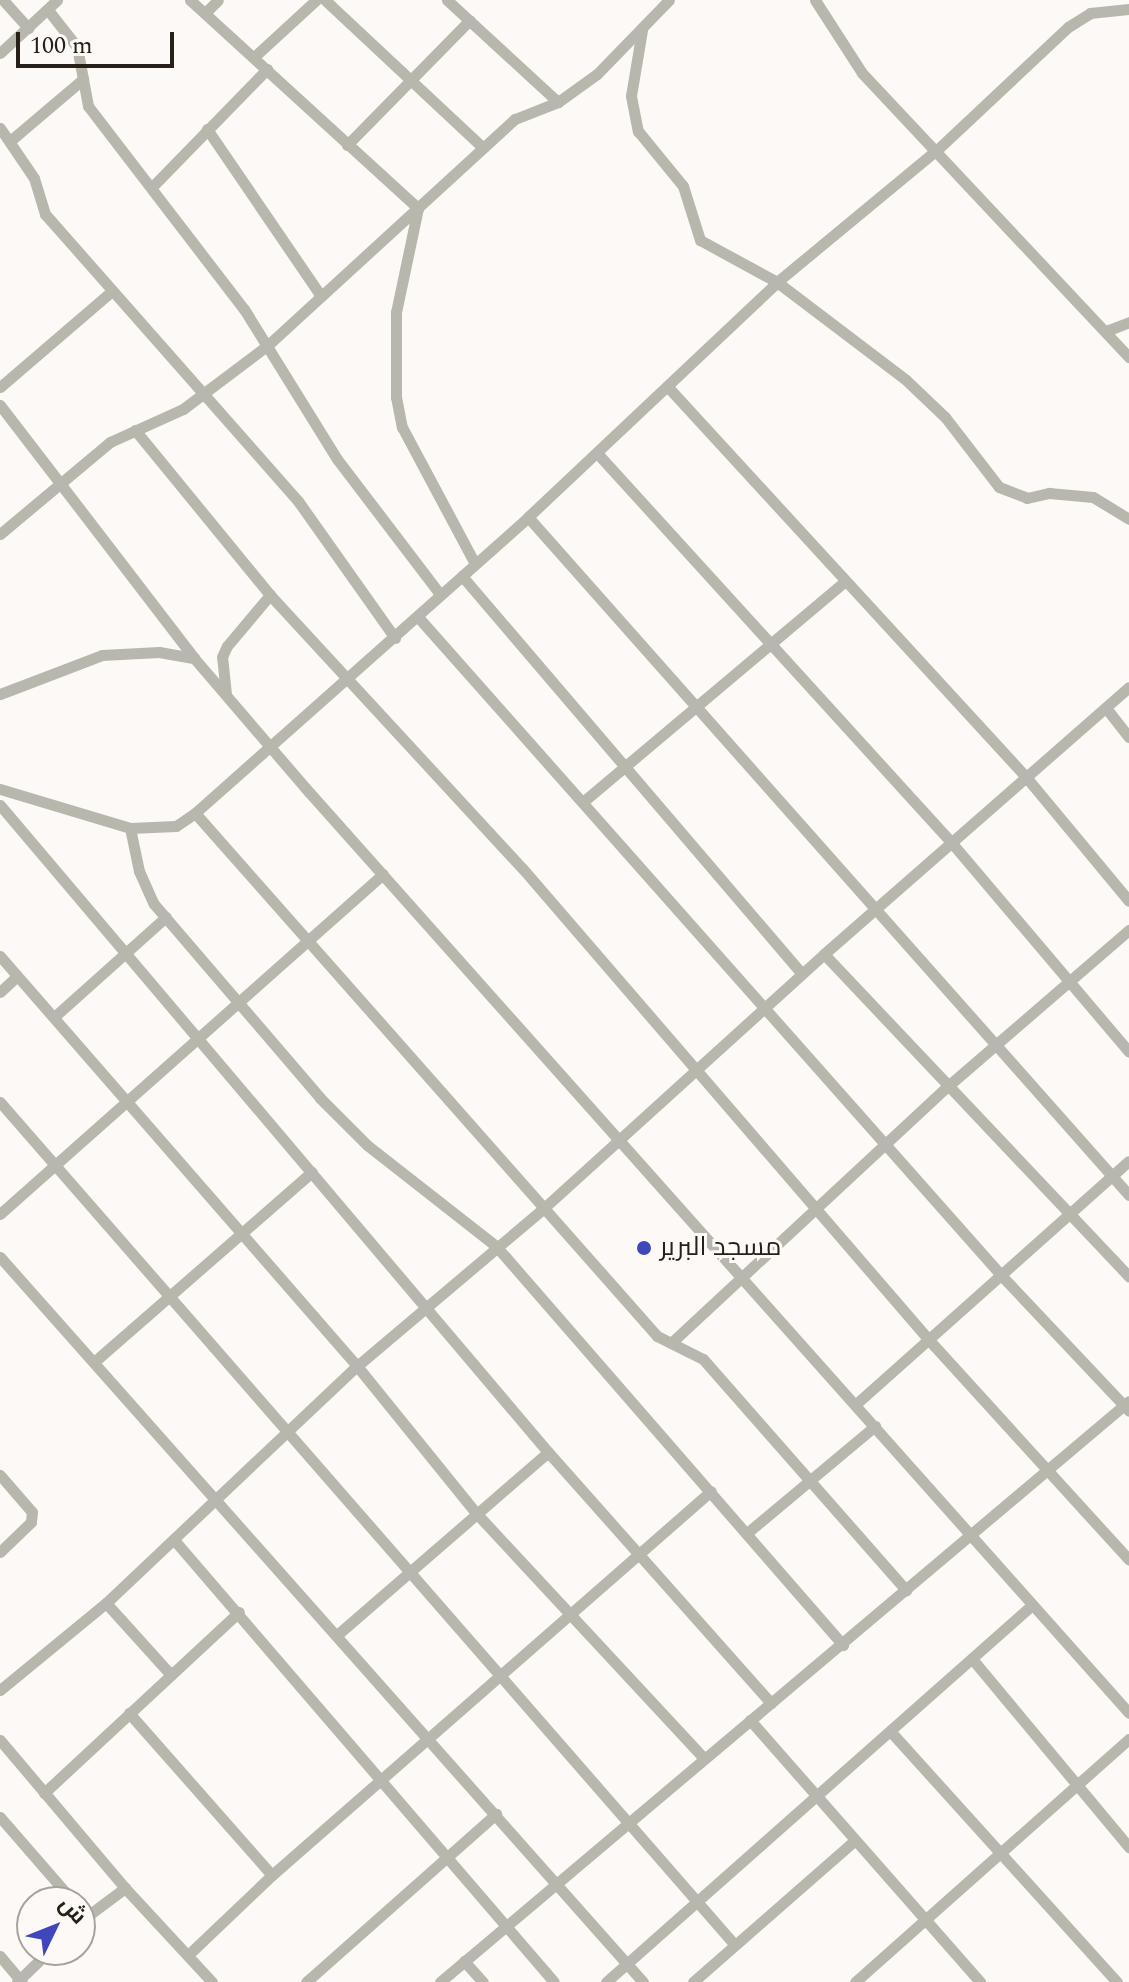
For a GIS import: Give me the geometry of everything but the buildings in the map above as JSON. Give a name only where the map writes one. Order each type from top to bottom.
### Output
[{"type":"street","points":[[3,0],[28,28]]},
{"type":"street","points":[[0,53],[57,0]]},
{"type":"street","points":[[190,0],[418,208]]},
{"type":"street","points":[[205,13],[218,0]]},
{"type":"street","points":[[254,57],[316,0]]},
{"type":"street","points":[[325,0],[483,148]]},
{"type":"street","points":[[447,0],[558,102]]},
{"type":"street","points":[[1,530],[110,442],[183,409],[268,345],[515,119],[558,102],[597,74],[669,0]]},
{"type":"street","points":[[815,0],[862,73],[938,149],[1023,247],[1129,357]]},
{"type":"street","points":[[0,789],[130,828],[176,826],[195,813],[350,679],[528,517],[777,282],[938,149],[1068,27],[1090,13],[1129,9]]},
{"type":"street","points":[[48,10],[77,47],[88,106],[268,345],[337,459],[440,594]]},
{"type":"street","points":[[347,145],[413,82],[470,20]]},
{"type":"street","points":[[642,28],[631,96],[638,131],[683,186],[700,240],[777,282],[906,380],[945,417],[999,487],[1027,498],[1049,493],[1093,497],[1129,519]]},
{"type":"street","points":[[152,187],[267,69]]},
{"type":"street","points":[[10,141],[83,79]]},
{"type":"street","points":[[0,128],[34,178],[45,214],[206,391],[298,501],[395,638]]},
{"type":"street","points":[[207,129],[321,296]]},
{"type":"street","points":[[418,208],[396,312],[396,397],[402,427],[475,564]]},
{"type":"street","points":[[0,387],[112,291]]},
{"type":"street","points":[[1106,331],[1129,322]]},
{"type":"street","points":[[667,386],[1026,777],[1129,901]]},
{"type":"street","points":[[0,405],[194,658],[1129,1713]]},
{"type":"street","points":[[135,430],[270,595],[350,679],[816,1207],[929,1340],[1129,1560]]},
{"type":"street","points":[[597,453],[951,842],[1129,1052]]},
{"type":"street","points":[[528,517],[699,704],[1129,1195]]},
{"type":"street","points":[[462,576],[802,974]]},
{"type":"street","points":[[584,801],[845,581]]},
{"type":"street","points":[[226,694],[222,657],[227,646],[270,595]]},
{"type":"street","points":[[418,617],[1000,1274],[1127,1406],[1046,1471],[843,1645],[702,1756],[440,1982]]},
{"type":"street","points":[[0,694],[102,655],[159,652],[194,658]]},
{"type":"street","points":[[0,1690],[106,1603],[357,1366],[545,1207],[694,1069],[1129,687]]},
{"type":"street","points":[[1106,708],[1129,737]]},
{"type":"street","points":[[0,805],[548,1452],[771,1703]]},
{"type":"street","points":[[195,813],[657,1336],[703,1359],[806,1482],[906,1590]]},
{"type":"street","points":[[130,828],[139,871],[166,917],[239,1002],[367,1145],[496,1246],[843,1645]]},
{"type":"street","points":[[0,1214],[383,874]]},
{"type":"street","points":[[54,1017],[166,917]]},
{"type":"street","points":[[671,1343],[948,1086],[1129,930]]},
{"type":"street","points":[[824,954],[1129,1276]]},
{"type":"street","points":[[0,956],[242,1231],[477,1514],[566,1614],[702,1756]]},
{"type":"street","points":[[0,992],[17,976]]},
{"type":"street","points":[[0,1102],[410,1570],[498,1678],[735,1945]]},
{"type":"street","points":[[856,1404],[1129,1161]]},
{"type":"street","points":[[94,1362],[312,1172]]},
{"type":"street","points":[[0,1257],[643,1982]]},
{"type":"street","points":[[747,1533],[875,1426]]},
{"type":"street","points":[[337,1635],[548,1452]]},
{"type":"street","points":[[0,1475],[32,1512],[31,1522],[0,1552]]},
{"type":"street","points":[[188,1955],[272,1875],[383,1781],[566,1614],[711,1491]]},
{"type":"street","points":[[175,1541],[554,1982]]},
{"type":"street","points":[[106,1603],[171,1675]]},
{"type":"street","points":[[606,1982],[1032,1605]]},
{"type":"street","points":[[44,1793],[239,1612]]},
{"type":"street","points":[[973,1660],[1129,1847]]},
{"type":"street","points":[[129,1713],[272,1875]]},
{"type":"street","points":[[750,1720],[980,1982]]},
{"type":"street","points":[[891,1732],[1117,1982]]},
{"type":"street","points":[[857,1981],[1129,1739]]},
{"type":"street","points":[[0,1740],[125,1888],[212,1982]]},
{"type":"street","points":[[306,1982],[496,1814]]},
{"type":"street","points":[[0,1817],[60,1886]]},
{"type":"street","points":[[693,1982],[855,1840]]},
{"type":"street","points":[[96,1907],[125,1888]]},
{"type":"street","points":[[0,1956],[19,1981],[34,1966]]},
{"type":"street","points":[[464,1961],[483,1982]]},
{"type":"place","name":"مسجد البرير","points":[[644,1248]]}]
